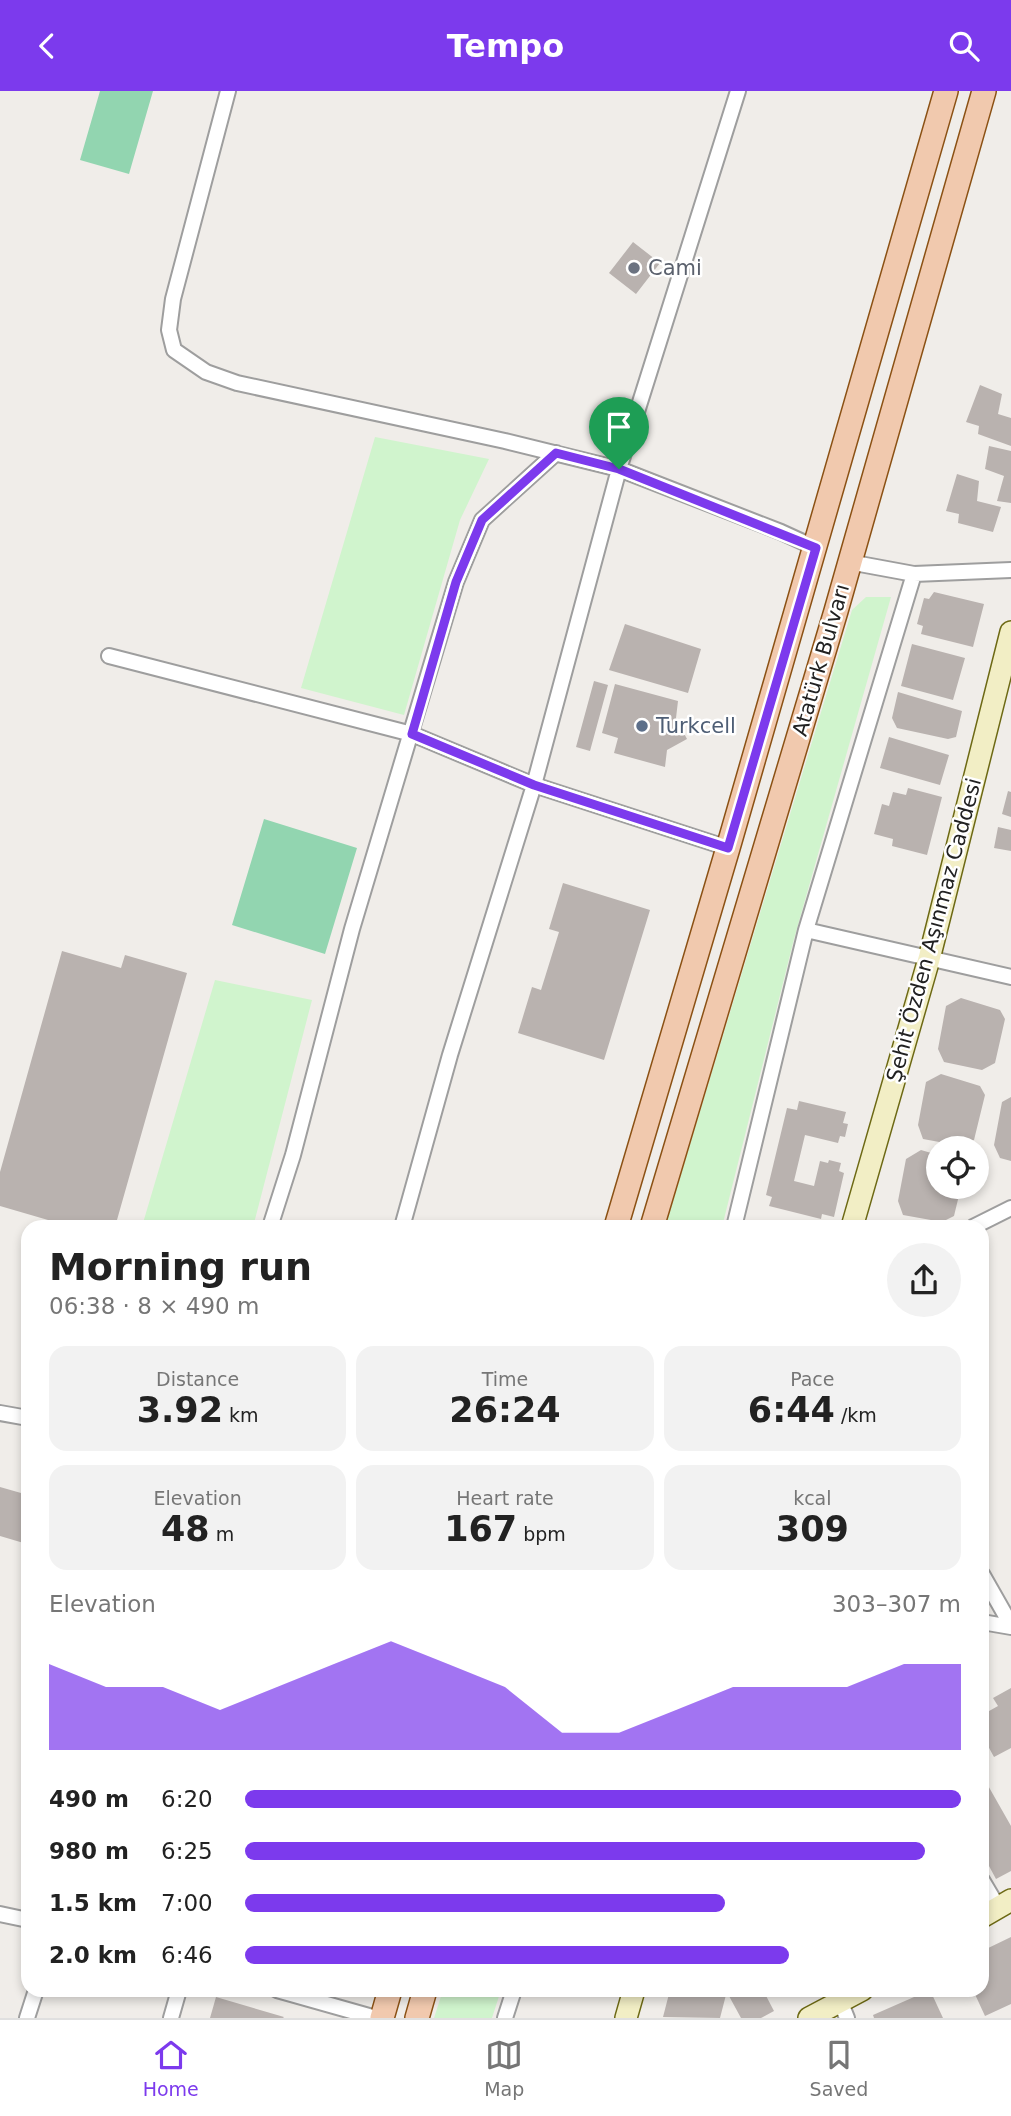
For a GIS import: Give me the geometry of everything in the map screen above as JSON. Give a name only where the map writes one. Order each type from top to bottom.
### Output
[{"type":"main road","name":"Atatürk Bulvarı","points":[[617,1220],[816,548],[946,91]]},
{"type":"main road","name":"Atatürk Bulvarı","points":[[654,1220],[849,562],[984,91]]},
{"type":"main road","points":[[816,548],[849,562]]},
{"type":"main road","points":[[382,2018],[388,1997]]},
{"type":"main road","points":[[417,2018],[423,1997]]},
{"type":"street","points":[[228,91],[173,299],[169,330],[174,350],[206,372],[237,383],[619,469],[816,548]]},
{"type":"street","points":[[404,1220],[450,1055],[534,785],[619,469],[738,91]]},
{"type":"street","points":[[272,1220],[293,1155],[352,929],[456,582],[482,520],[556,453]]},
{"type":"street","points":[[849,562],[914,574],[1011,570]]},
{"type":"street","points":[[736,1220],[806,930],[914,574]]},
{"type":"street","name":"Şehit Özden Aşınmaz Caddesi","points":[[854,1220],[929,959],[1006,673],[1011,632]]},
{"type":"street","points":[[109,656],[412,734],[534,785],[728,848]]},
{"type":"street","points":[[806,930],[1011,977]]},
{"type":"street","points":[[987,1220],[1011,1208]]},
{"type":"street","points":[[0,1413],[21,1418]]},
{"type":"street","points":[[989,1587],[1011,1626]]},
{"type":"street","points":[[989,1623],[1011,1626]]},
{"type":"street","points":[[0,1914],[21,1918]]},
{"type":"street","points":[[27,2018],[34,1997]]},
{"type":"street","points":[[171,2018],[177,1997]]},
{"type":"street","points":[[302,1997],[376,2018]]},
{"type":"street","points":[[505,2018],[511,1997]]},
{"type":"street","points":[[626,2018],[632,1997]]},
{"type":"street","points":[[809,2018],[844,2010]]},
{"type":"green space","points":[[100,91],[153,91],[129,174],[80,160]]},
{"type":"green space","points":[[375,437],[489,459],[460,520],[404,715],[301,688]]},
{"type":"green space","points":[[866,597],[891,597],[794,939],[724,1220],[667,1220],[852,610]]},
{"type":"green space","points":[[264,819],[357,848],[325,954],[232,925]]},
{"type":"green space","points":[[215,980],[312,1000],[255,1220],[144,1220]]},
{"type":"green space","points":[[441,1997],[499,1997],[492,2018],[434,2018]]},
{"type":"building","name":"Cami","points":[[633,242],[660,263],[636,294],[609,273]]},
{"type":"building","points":[[980,385],[1002,394],[998,414],[1011,418],[1011,446],[978,434],[979,426],[966,422]]},
{"type":"building","points":[[989,446],[1011,451],[1011,503],[997,501],[1004,476],[985,469]]},
{"type":"building","points":[[957,474],[979,481],[977,501],[1001,507],[993,532],[958,523],[959,514],[946,511]]},
{"type":"building","points":[[934,592],[984,604],[973,647],[921,634],[923,626],[917,624],[924,598],[929,599]]},
{"type":"building","points":[[625,624],[701,649],[688,693],[609,670]]},
{"type":"building","points":[[912,644],[965,658],[953,700],[901,686]]},
{"type":"building","points":[[594,681],[608,685],[590,751],[576,747]]},
{"type":"building","name":"Turkcell","points":[[615,684],[678,701],[676,718],[687,739],[667,750],[665,767],[614,753],[618,738],[602,733]]},
{"type":"building","points":[[898,692],[962,711],[956,737],[948,739],[897,728],[892,718]]},
{"type":"building","points":[[889,737],[949,755],[940,785],[880,768]]},
{"type":"building","points":[[908,788],[942,797],[927,855],[892,846],[893,839],[874,834],[882,804],[889,806],[893,792],[906,795]]},
{"type":"building","points":[[1008,791],[1011,792],[1011,817],[1002,814]]},
{"type":"building","points":[[998,827],[1011,830],[1011,851],[994,848]]},
{"type":"building","points":[[563,883],[650,910],[604,1060],[518,1033],[532,987],[541,990],[559,932],[549,929]]},
{"type":"building","points":[[62,951],[121,968],[125,955],[187,973],[117,1220],[48,1220],[0,1206],[0,1172]]},
{"type":"building","points":[[961,998],[1000,1010],[1005,1019],[995,1063],[982,1070],[944,1062],[938,1049],[946,1006]]},
{"type":"building","points":[[941,1074],[980,1086],[985,1095],[975,1136],[926,1136],[926,1140],[923,1139],[918,1125],[926,1082]]},
{"type":"building","points":[[1011,1097],[1011,1161],[1000,1158],[994,1145],[1002,1102]]},
{"type":"building","points":[[799,1101],[846,1112],[843,1123],[848,1124],[845,1137],[840,1136],[838,1143],[805,1135],[794,1181],[814,1186],[820,1161],[841,1163],[839,1171],[844,1173],[834,1217],[822,1214],[821,1219],[769,1206],[772,1197],[766,1195],[787,1108],[797,1110]]},
{"type":"building","points":[[921,1150],[926,1151],[926,1199],[958,1199],[954,1216],[946,1220],[903,1215],[898,1201],[906,1159]]},
{"type":"building","points":[[0,1487],[21,1493],[21,1542],[0,1536]]},
{"type":"building","points":[[1011,1688],[1011,1748],[994,1757],[989,1748],[989,1711],[998,1706],[993,1698]]},
{"type":"building","points":[[989,1787],[1011,1826],[1011,1871],[996,1879],[989,1866]]},
{"type":"building","points":[[1011,1937],[1011,2004],[985,2016],[976,1997],[989,1997],[989,1948]]},
{"type":"building","points":[[216,1997],[284,2017],[210,2018]]},
{"type":"building","points":[[668,1997],[725,1997],[720,2018],[663,2017]]},
{"type":"building","points":[[730,1997],[767,1997],[774,2011],[761,2018],[741,2018]]},
{"type":"building","points":[[914,1997],[933,1997],[943,2018],[874,2018],[873,2015]]},
{"type":"place","name":"Cami","points":[[634,268]]},
{"type":"place","name":"Turkcell","points":[[642,726]]},
{"type":"route","points":[[556,453],[619,469],[816,548],[728,848],[534,785],[412,734],[456,582],[482,520],[556,453]]}]
